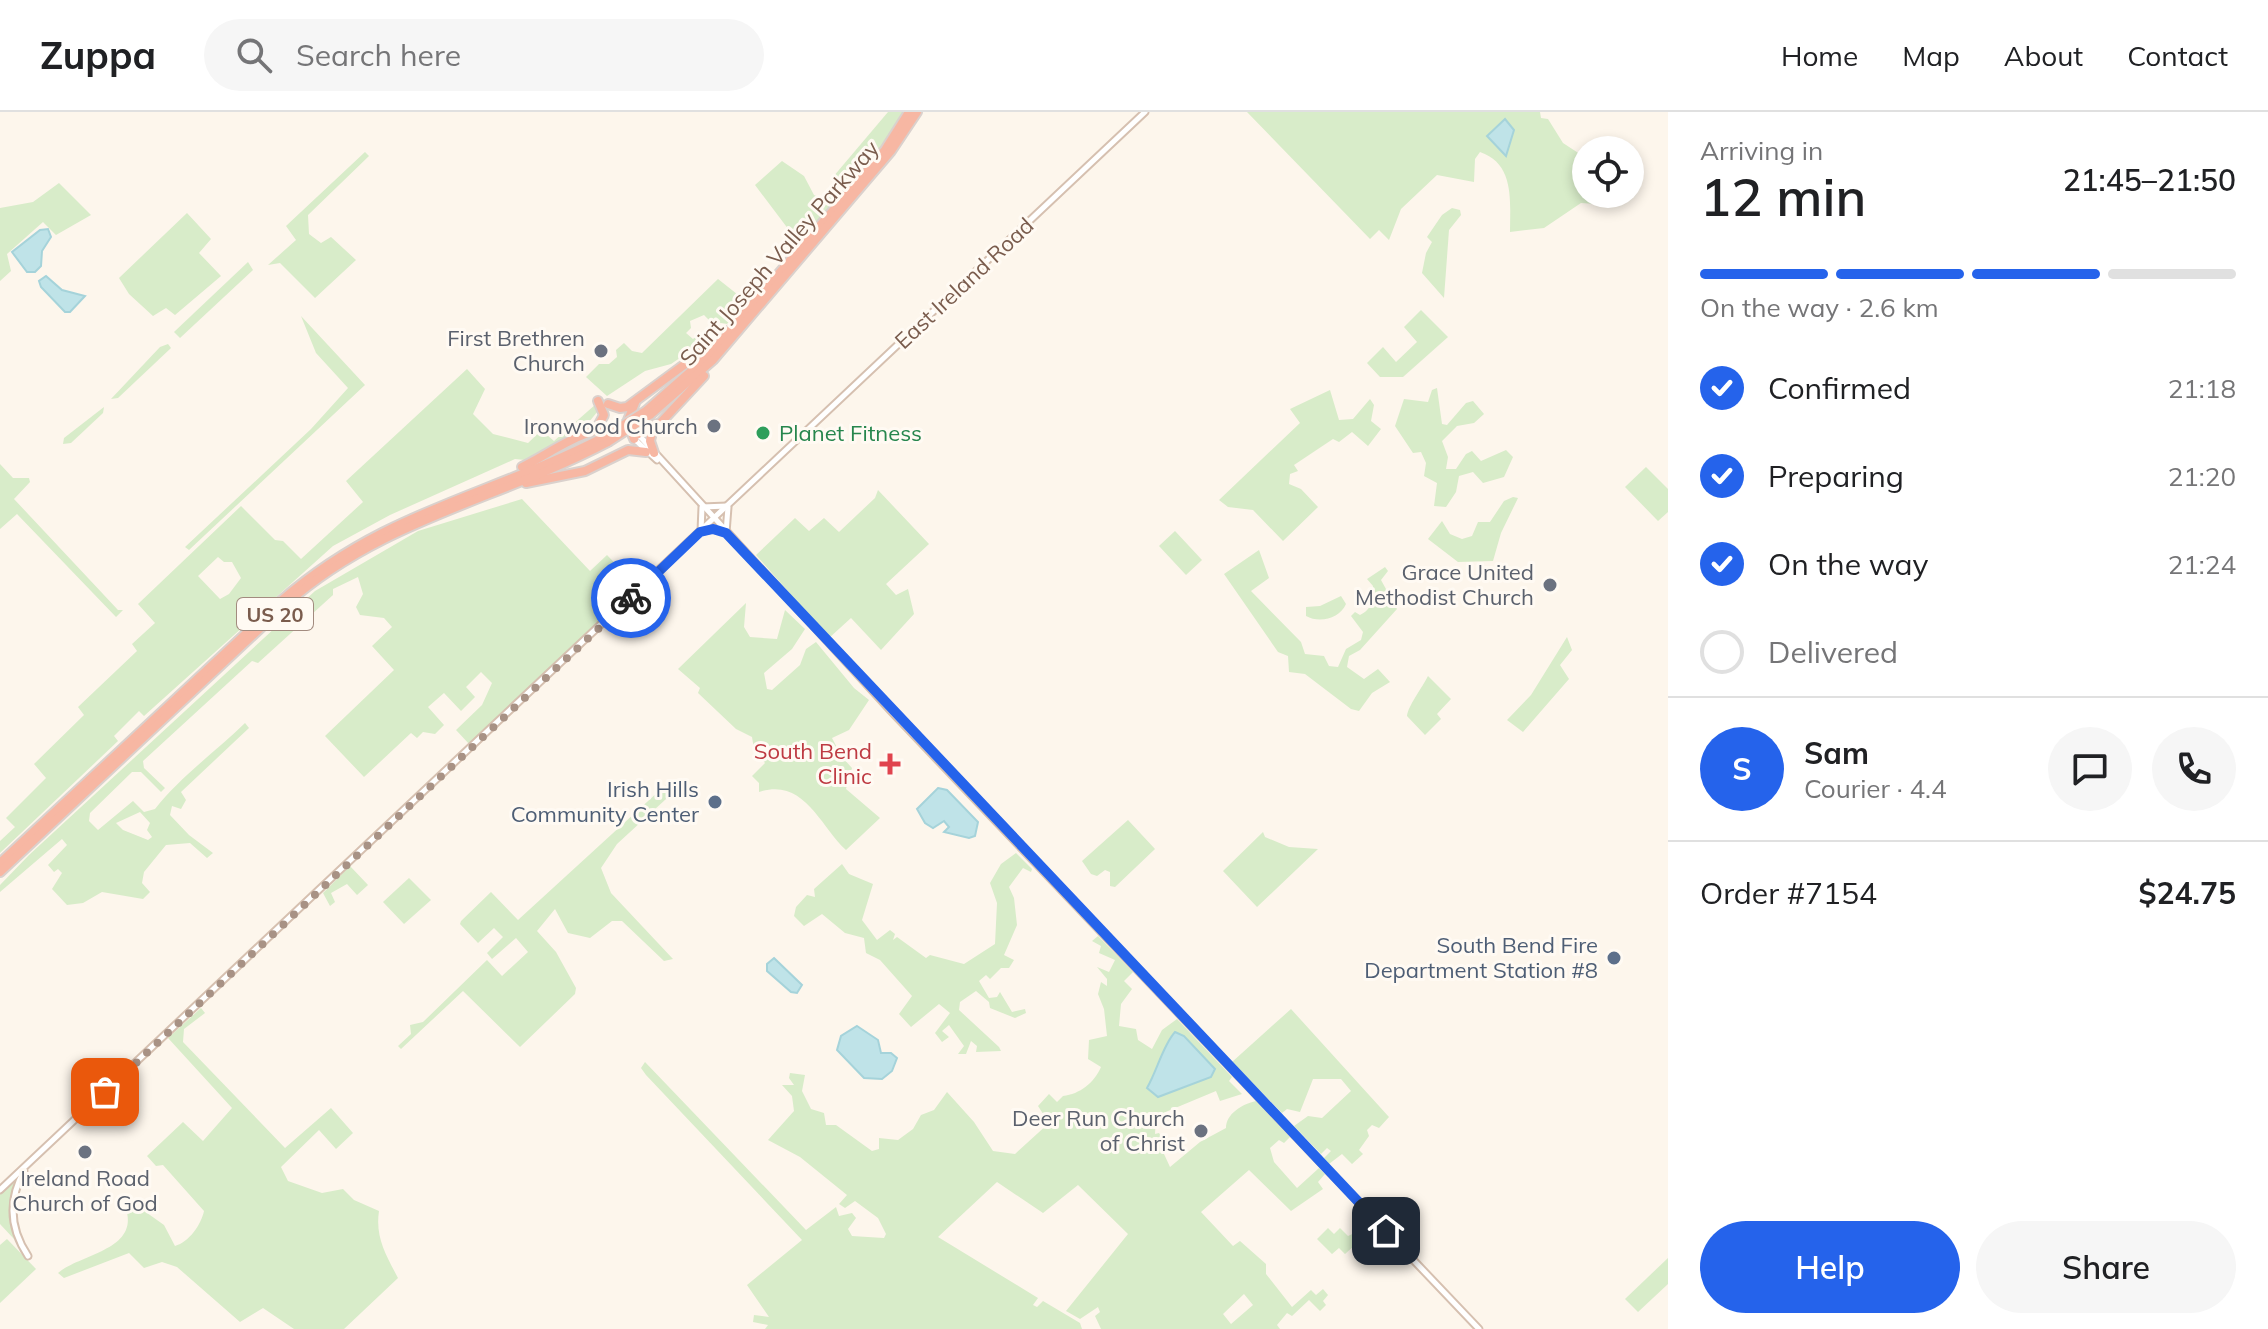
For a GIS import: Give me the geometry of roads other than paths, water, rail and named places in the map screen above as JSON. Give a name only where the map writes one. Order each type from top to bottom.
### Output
[{"type":"highway","name":"Saint Joseph Valley Parkway","points":[[858,186],[909,112]]},
{"type":"highway","name":"Saint Joseph Valley Parkway","points":[[0,872],[292,599],[362,549],[606,440],[648,413],[708,356],[786,270],[895,146],[917,112]]},
{"type":"highway","points":[[608,404],[622,408],[705,351],[786,270]]},
{"type":"highway","points":[[435,514],[534,481],[585,471],[634,449],[650,452],[650,436],[694,388],[786,270]]},
{"type":"highway","points":[[618,456],[625,445],[629,413],[638,399]]},
{"type":"highway","points":[[593,431],[603,419],[598,401]]},
{"type":"highway","points":[[456,498],[593,431],[610,427],[652,427],[662,421]]},
{"type":"highway","name":"Saint Joseph Valley Parkway","points":[[0,863],[301,583],[382,530],[606,440]]},
{"type":"main road","name":"East Ireland Road","points":[[713,520],[1145,112]]},
{"type":"main road","points":[[628,428],[1479,1329]]},
{"type":"main road","points":[[702,507],[728,506],[724,519],[726,533]]},
{"type":"main road","points":[[700,532],[702,507]]},
{"type":"main road","points":[[0,1190],[713,520]]},
{"type":"main road","points":[[700,532],[713,529],[726,533]]},
{"type":"main road","points":[[28,1256],[16,1235],[12,1208],[17,1184],[32,1160]]},
{"type":"water","points":[[1505,119],[1514,130],[1506,156],[1487,136]]},
{"type":"water","points":[[48,229],[51,237],[42,251],[41,266],[35,272],[27,272],[12,252],[40,230]]},
{"type":"water","points":[[46,276],[62,290],[85,296],[70,312],[65,312],[41,287],[39,281]]},
{"type":"water","points":[[938,788],[947,790],[978,822],[975,836],[969,838],[944,832],[949,827],[944,821],[933,828],[925,823],[917,809]]},
{"type":"water","points":[[774,958],[802,985],[797,993],[791,992],[767,971],[767,964]]},
{"type":"water","points":[[857,1026],[878,1040],[881,1053],[891,1053],[897,1058],[892,1071],[882,1079],[864,1078],[837,1050],[841,1036]]},
{"type":"water","points":[[1175,1032],[1184,1036],[1215,1069],[1211,1077],[1158,1097],[1147,1088]]},
{"type":"place","name":"First Brethren Church","points":[[601,351]]},
{"type":"place","name":"Ironwood Church","points":[[714,426]]},
{"type":"place","name":"Planet Fitness","points":[[763,433]]},
{"type":"place","name":"Grace United Methodist Church","points":[[1550,585]]},
{"type":"place","name":"South Bend Clinic","points":[[890,764]]},
{"type":"place","name":"Irish Hills Community Center","points":[[715,802]]},
{"type":"place","name":"South Bend Fire Department Station #8","points":[[1614,958]]},
{"type":"place","name":"Deer Run Church of Christ","points":[[1201,1131]]},
{"type":"place","name":"Ireland Road Church of God","points":[[85,1152]]}]
